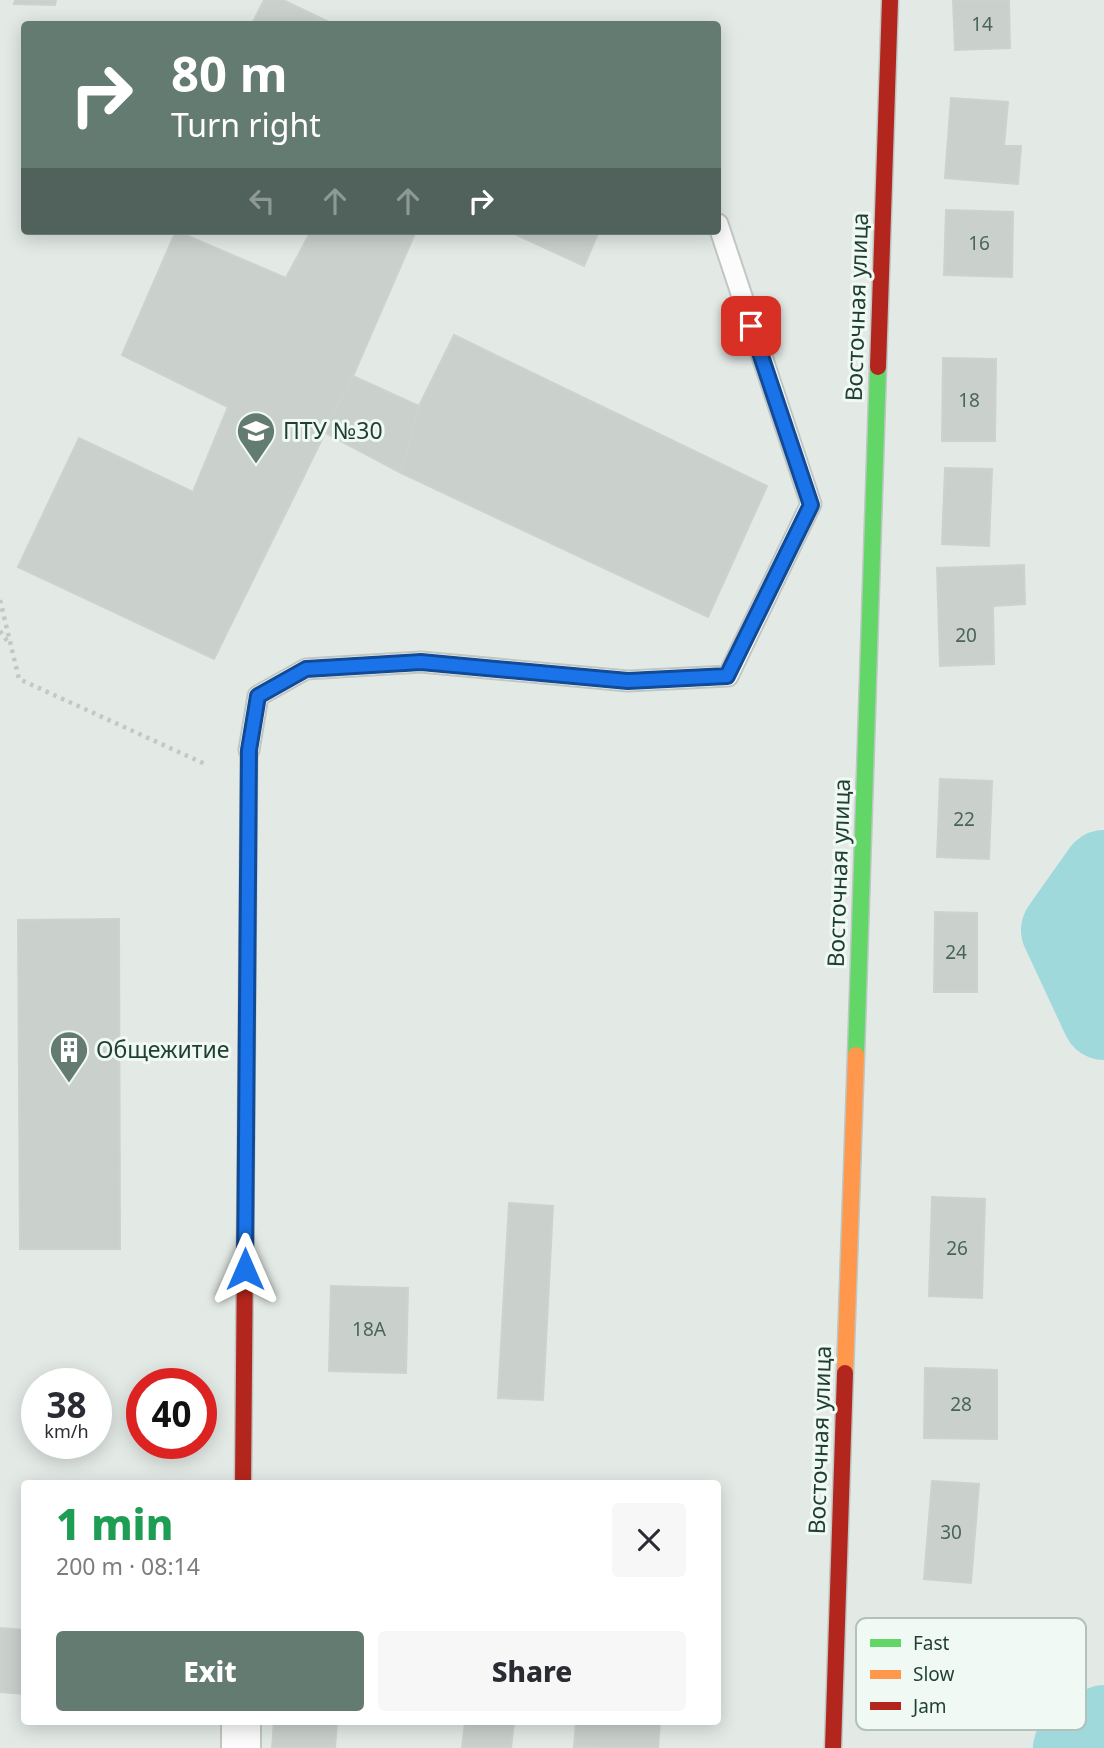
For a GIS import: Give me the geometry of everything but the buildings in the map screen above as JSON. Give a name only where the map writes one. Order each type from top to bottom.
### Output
[{"type":"street","name":"Восточная улица","points":[[833,1748],[890,0]]},
{"type":"street","points":[[243,1480],[249,750]]},
{"type":"street","points":[[241,1725],[241,1748]]},
{"type":"lane","points":[[249,750],[258,696],[306,669],[421,662],[628,681],[727,676],[811,505],[721,233]]},
{"type":"path","points":[[0,600],[19,679],[249,784]]},
{"type":"path","points":[[0,631],[11,646]]},
{"type":"waterway","points":[[1104,872],[1063,930],[1104,1018]]},
{"type":"waterway","points":[[1075,1748],[1104,1727]]},
{"type":"traffic: fast","points":[[856,1055],[878,367]]},
{"type":"traffic: slow","points":[[246,1138],[249,750]]},
{"type":"traffic: slow","points":[[845,1373],[856,1055]]},
{"type":"traffic: jam","points":[[878,367],[890,0]]},
{"type":"traffic: jam","points":[[243,1480],[246,1138]]},
{"type":"traffic: jam","points":[[833,1748],[845,1373]]},
{"type":"place","name":"ПТУ №30","points":[[256,465]]},
{"type":"place","name":"Общежитие","points":[[69,1084]]},
{"type":"route","points":[[245,1269],[249,750],[258,696],[306,669],[421,662],[628,681],[727,676],[811,505],[751,326]]}]
